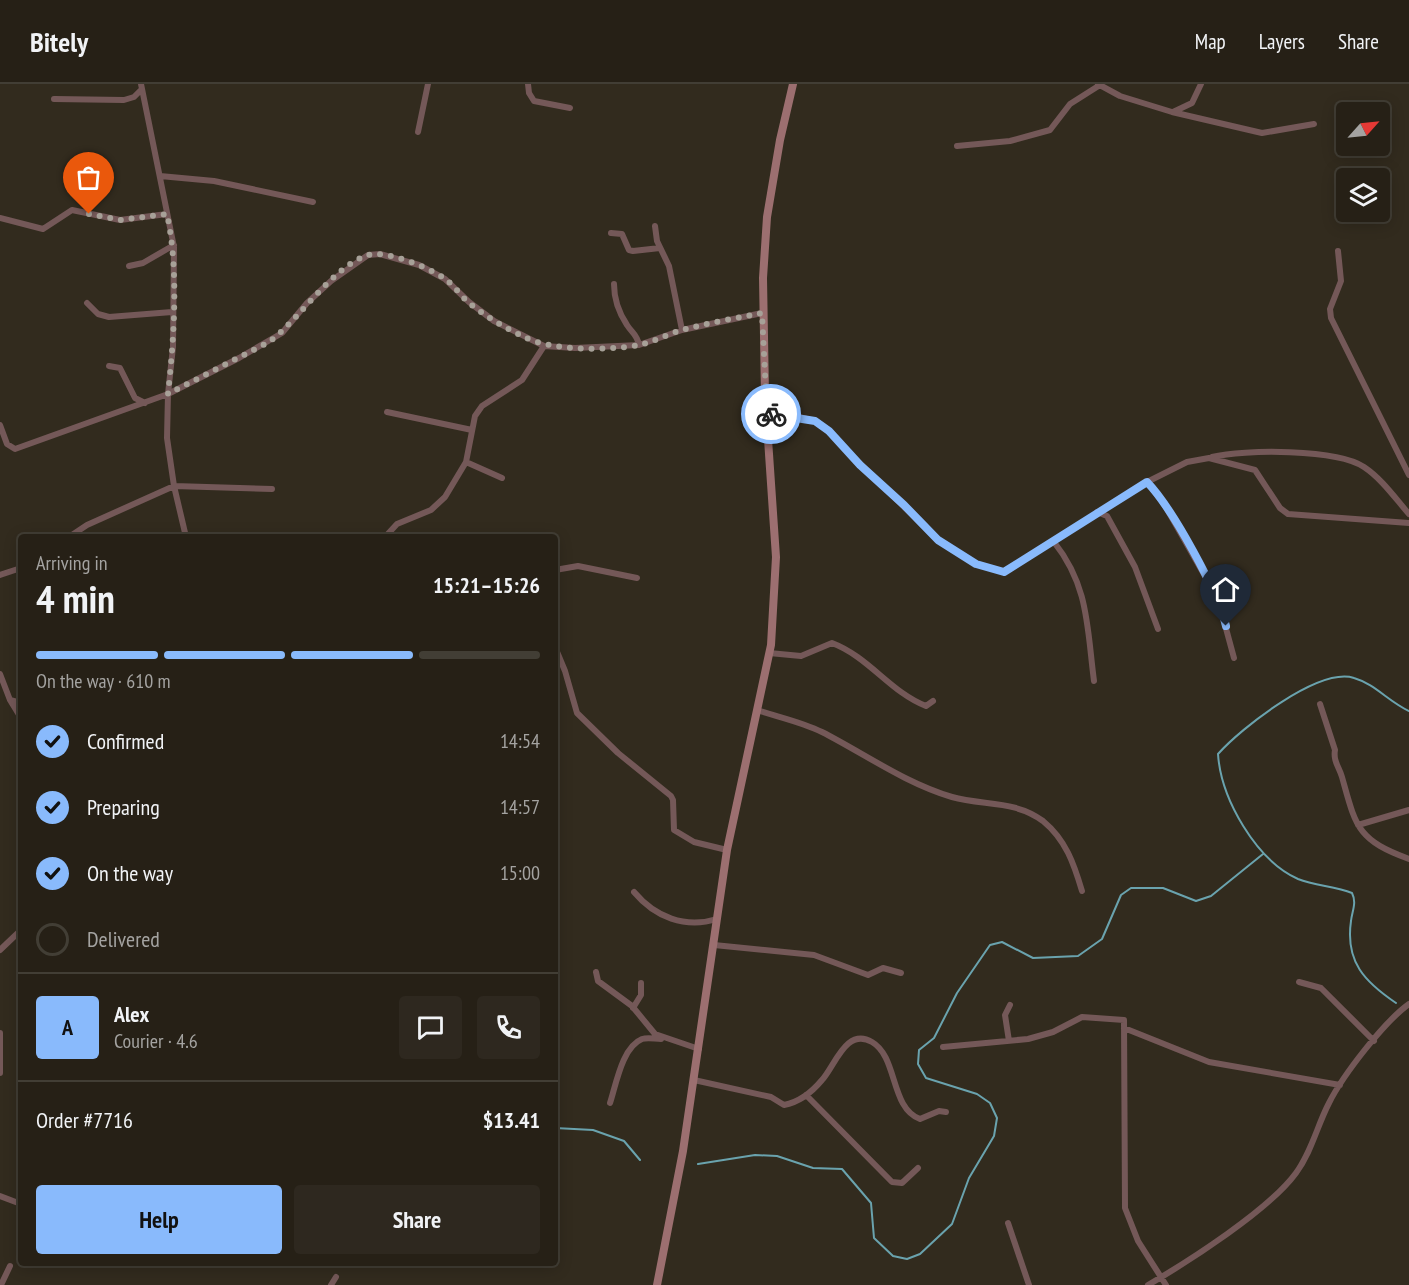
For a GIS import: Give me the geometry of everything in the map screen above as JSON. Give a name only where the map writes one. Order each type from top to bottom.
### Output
[{"type":"main road","points":[[657,1285],[699,1049],[727,850],[769,653],[776,601],[776,557],[762,313],[767,217],[780,140],[793,84]]},
{"type":"street","points":[[417,132],[428,84]]},
{"type":"street","points":[[528,84],[529,93],[534,101],[570,108]]},
{"type":"street","points":[[1172,112],[1192,103],[1201,84]]},
{"type":"street","points":[[957,146],[1010,141],[1050,130],[1070,104],[1099,85],[1120,96],[1172,112],[1262,133],[1314,124]]},
{"type":"street","points":[[54,99],[124,100],[134,97],[141,87]]},
{"type":"street","points":[[141,87],[174,245],[173,347],[168,394],[167,438],[174,486],[185,534]]},
{"type":"street","points":[[160,176],[214,181],[313,202]]},
{"type":"street","points":[[0,218],[43,229],[72,210],[120,220],[167,214]]},
{"type":"street","points":[[655,226],[660,248],[669,266],[682,330]]},
{"type":"street","points":[[611,233],[622,234],[629,250],[660,248]]},
{"type":"street","points":[[129,266],[143,263],[174,245]]},
{"type":"street","points":[[1338,251],[1341,281],[1330,309],[1331,318],[1409,475]]},
{"type":"street","points":[[0,425],[7,444],[15,449],[168,394],[269,342],[282,333],[307,303],[331,281],[368,255],[380,254],[420,265],[445,279],[469,302],[494,321],[544,346],[575,348],[639,345],[682,330],[762,313]]},
{"type":"street","points":[[614,284],[617,304],[627,326],[637,336],[639,345]]},
{"type":"street","points":[[87,303],[98,314],[109,317],[172,312]]},
{"type":"street","points":[[389,534],[402,521],[438,505],[466,462],[475,416],[482,406],[522,380],[544,346]]},
{"type":"street","points":[[109,366],[120,368],[135,398],[145,403]]},
{"type":"street","points":[[387,412],[472,430]]},
{"type":"street","points":[[767,414],[795,416],[815,421],[829,431],[856,461],[938,540],[976,564],[1004,572],[1147,482],[1187,462],[1209,458],[1245,453],[1312,453],[1353,461],[1384,485],[1409,514]]},
{"type":"street","points":[[1209,458],[1255,470],[1280,508],[1288,514],[1409,523]]},
{"type":"street","points":[[466,462],[502,478]]},
{"type":"street","points":[[1147,482],[1164,504],[1218,599],[1234,658]]},
{"type":"street","points":[[74,534],[87,525],[174,486],[272,489]]},
{"type":"street","points":[[1097,512],[1107,516],[1126,549],[1158,629]]},
{"type":"street","points":[[1054,542],[1067,558],[1081,589],[1094,681]]},
{"type":"street","points":[[558,569],[578,566],[637,578]]},
{"type":"street","points":[[0,574],[18,569]]},
{"type":"street","points":[[769,653],[801,656],[832,643],[867,663],[898,691],[916,702],[926,706],[933,701]]},
{"type":"street","points":[[558,656],[577,713],[618,753],[670,796],[673,800],[674,830],[694,842],[727,850]]},
{"type":"street","points":[[0,674],[18,713]]},
{"type":"street","points":[[10,700],[18,702]]},
{"type":"street","points":[[1320,704],[1335,750],[1334,757],[1342,777],[1344,792],[1358,825],[1365,837],[1385,850],[1409,859]]},
{"type":"street","points":[[757,710],[818,731],[910,781],[962,799],[1014,806],[1041,820],[1058,835],[1071,855],[1082,891]]},
{"type":"street","points":[[1358,825],[1409,810]]},
{"type":"street","points":[[634,891],[653,911],[669,918],[699,924],[717,919]]},
{"type":"street","points":[[0,950],[18,933]]},
{"type":"street","points":[[714,945],[814,955],[868,975],[883,968],[901,973]]},
{"type":"street","points":[[596,972],[602,984],[633,1008],[655,1034],[666,1040]]},
{"type":"street","points":[[1299,982],[1321,988],[1374,1041]]},
{"type":"street","points":[[633,1008],[641,995],[641,983]]},
{"type":"street","points":[[1148,1285],[1257,1210],[1291,1179],[1310,1149],[1329,1101],[1374,1041],[1394,1017],[1409,1004]]},
{"type":"street","points":[[1009,1041],[1005,1015],[1010,1005]]},
{"type":"street","points":[[943,1047],[1045,1035],[1082,1017],[1124,1020],[1125,1209],[1138,1241],[1166,1285]]},
{"type":"street","points":[[1124,1028],[1209,1062],[1340,1085]]},
{"type":"street","points":[[0,1033],[0,1072]]},
{"type":"street","points":[[610,1102],[625,1058],[636,1043],[648,1038],[666,1040],[699,1049]]},
{"type":"street","points":[[694,1080],[771,1097],[784,1105],[806,1095],[824,1078],[844,1047],[851,1041],[862,1039],[870,1041],[879,1050],[906,1108],[915,1117],[920,1119],[939,1111],[946,1112]]},
{"type":"street","points":[[806,1095],[892,1182],[902,1182],[918,1168]]},
{"type":"street","points":[[0,1196],[18,1203]]},
{"type":"street","points":[[1008,1223],[1029,1285]]},
{"type":"street","points":[[1,1285],[10,1266]]},
{"type":"street","points":[[331,1285],[336,1277]]},
{"type":"waterway","points":[[1396,1003],[1367,979],[1354,959],[1350,935],[1354,904],[1352,893],[1298,879],[1268,858],[1243,826],[1234,808],[1226,790],[1218,754],[1244,730],[1282,702],[1302,690],[1339,677],[1362,681],[1409,711]]},
{"type":"waterway","points":[[698,1164],[755,1155],[777,1156],[813,1168],[842,1169],[871,1203],[874,1238],[893,1256],[907,1259],[920,1254],[952,1224],[969,1178],[994,1136],[997,1118],[990,1103],[977,1094],[926,1078],[918,1064],[919,1050],[934,1038],[957,993],[990,945],[1002,942],[1033,958],[1078,956],[1102,939],[1121,895],[1131,888],[1163,888],[1196,901],[1211,896],[1263,854]]},
{"type":"waterway","points":[[558,1128],[593,1130],[624,1141],[640,1160]]},
{"type":"way so far","points":[[89,214],[120,220],[167,214],[174,247],[173,347],[168,394],[269,342],[282,333],[307,303],[331,281],[357,261],[368,255],[380,254],[420,265],[445,279],[469,302],[494,321],[544,346],[575,348],[639,345],[682,330],[762,313],[765,395],[767,414],[771,414]]},
{"type":"route","points":[[771,414],[815,421],[829,431],[860,465],[938,540],[976,564],[1004,572],[1147,482],[1177,525],[1218,599],[1226,626]]}]
